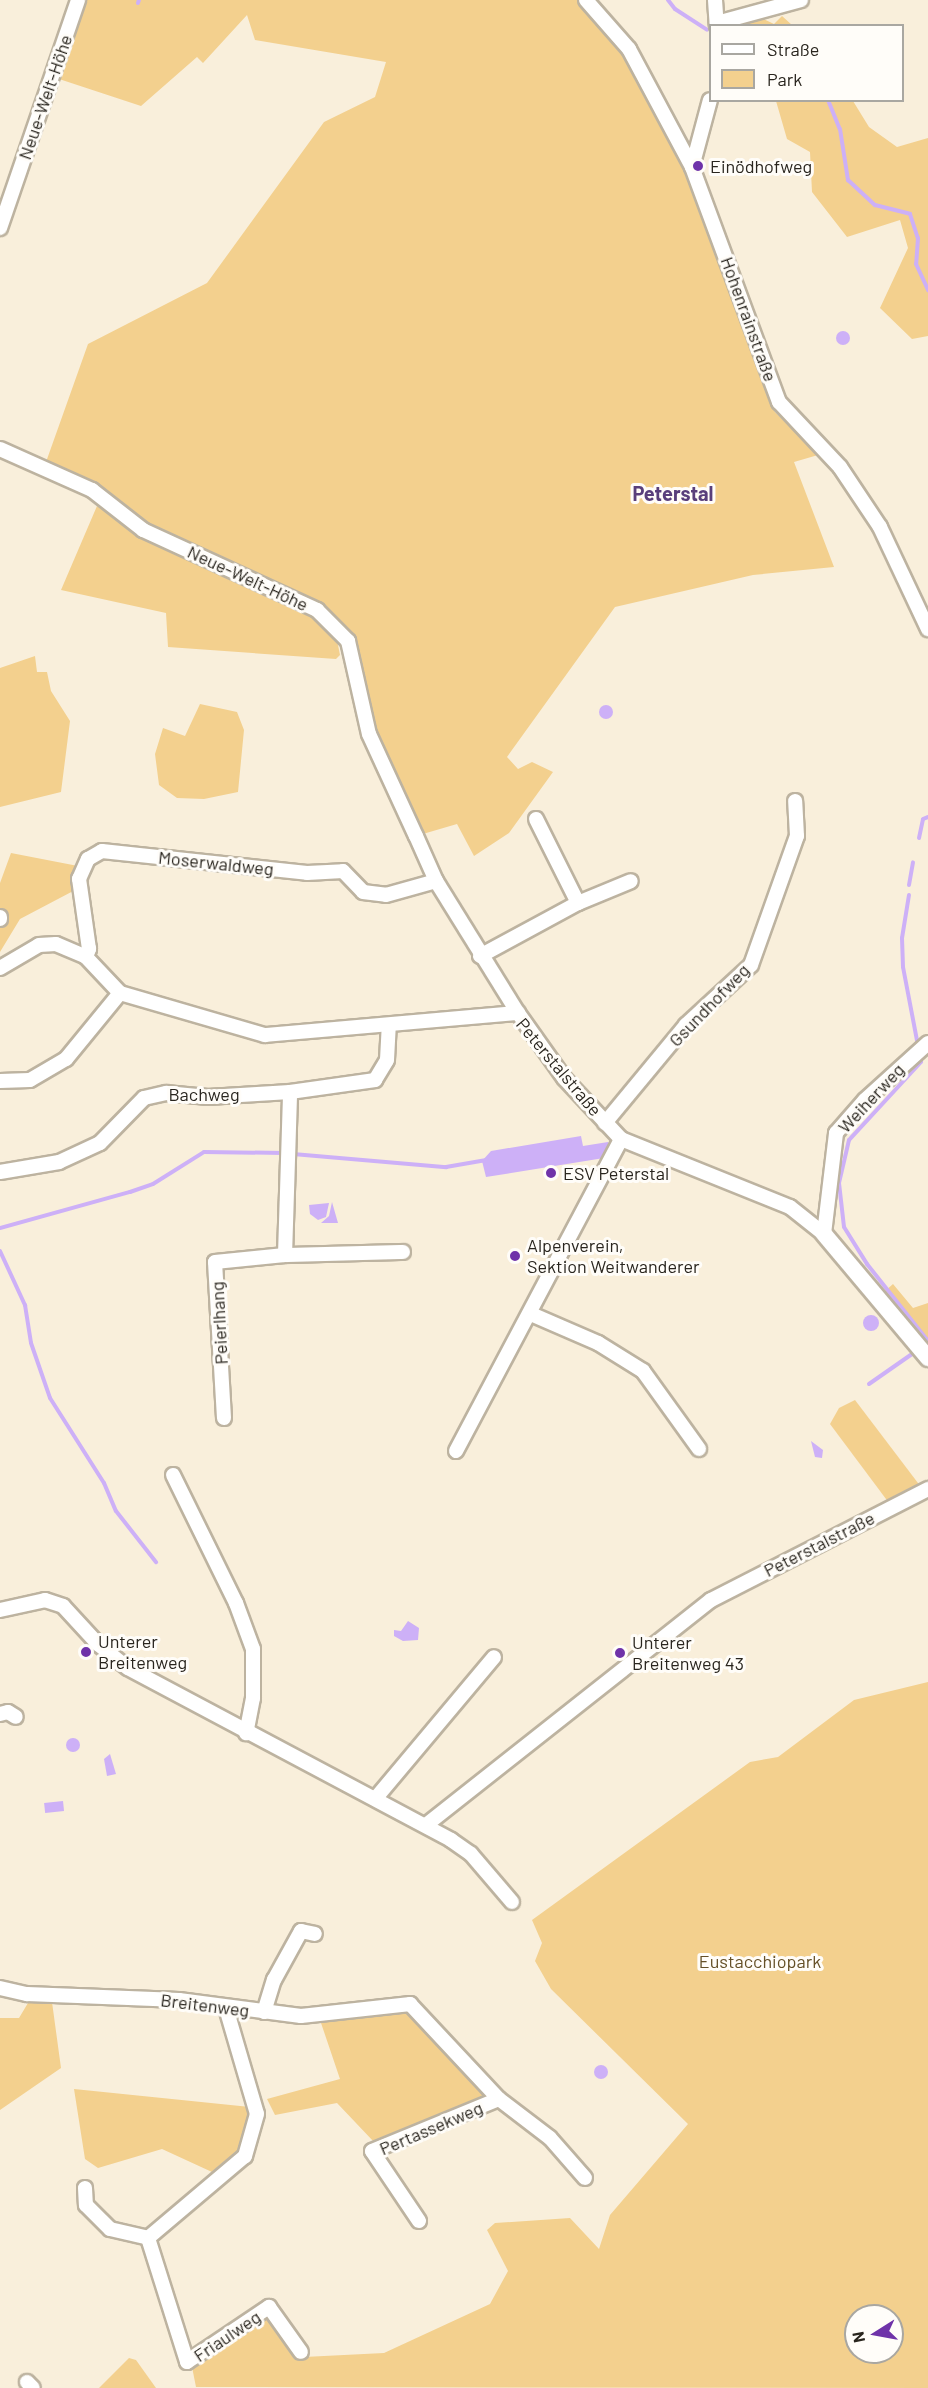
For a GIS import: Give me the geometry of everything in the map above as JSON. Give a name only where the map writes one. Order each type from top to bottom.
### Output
[{"type":"street","name":"Neue-Welt-Höhe","points":[[0,228],[78,0]]},
{"type":"street","name":"Hohenrainstraße","points":[[586,0],[629,49],[692,167],[779,402],[840,468],[880,527],[925,609],[928,629]]},
{"type":"street","points":[[715,0],[717,24],[801,0]]},
{"type":"street","points":[[692,167],[710,102]]},
{"type":"street","name":"Neue-Welt-Höhe","points":[[0,449],[92,490],[143,530],[317,610],[348,641],[369,734],[436,881],[480,956],[518,1013]]},
{"type":"street","name":"Gsundhofweg","points":[[605,1123],[686,1025],[751,965],[797,836],[795,801]]},
{"type":"street","points":[[536,819],[578,903]]},
{"type":"street","name":"Moserwaldweg","points":[[86,957],[79,879],[88,859],[102,851],[307,873],[343,871],[363,892],[386,895],[436,881]]},
{"type":"street","points":[[480,956],[578,903],[631,881]]},
{"type":"street","points":[[0,968],[48,944],[86,957],[120,993],[66,1059],[30,1080],[0,1082]]},
{"type":"street","name":"Peterstalstraße","points":[[120,993],[265,1035],[389,1027],[518,1013],[564,1078],[621,1139],[790,1207],[824,1234],[928,1359]]},
{"type":"street","name":"Bachweg","points":[[0,1172],[59,1162],[100,1143],[144,1098],[165,1093],[208,1097],[290,1092],[375,1080],[387,1060],[389,1027]]},
{"type":"street","name":"Weiherweg","points":[[824,1234],[836,1132],[921,1048]]},
{"type":"street","points":[[285,1255],[290,1092]]},
{"type":"street","points":[[456,1451],[531,1314],[621,1139]]},
{"type":"street","name":"Peierlhang","points":[[224,1418],[215,1262],[285,1255],[404,1252]]},
{"type":"street","points":[[531,1314],[598,1343],[643,1371],[699,1449]]},
{"type":"street","points":[[173,1475],[236,1603],[253,1649],[253,1698],[246,1733]]},
{"type":"street","name":"Peterstalstraße","points":[[426,1825],[711,1600],[928,1489]]},
{"type":"street","points":[[0,1610],[45,1600],[63,1606],[98,1644],[128,1668],[246,1733],[426,1825],[471,1854],[512,1902]]},
{"type":"street","points":[[375,1800],[494,1657]]},
{"type":"street","points":[[0,1714],[8,1712],[16,1717]]},
{"type":"street","points":[[264,2012],[274,1980],[301,1931],[315,1934]]},
{"type":"street","name":"Breitenweg","points":[[0,1988],[27,1994],[179,2000],[226,2008],[301,2016],[346,2014],[410,2004]]},
{"type":"street","name":"Pertassekweg","points":[[410,2004],[499,2099],[550,2138],[585,2178]]},
{"type":"street","points":[[85,2188],[86,2205],[110,2229],[148,2238],[244,2156],[257,2114],[226,2008]]},
{"type":"street","name":"Pertassekweg","points":[[419,2221],[372,2151],[499,2099]]},
{"type":"street","name":"Friaulweg","points":[[148,2238],[187,2362],[269,2307],[301,2352]]},
{"type":"green space","points":[[83,0],[577,0],[625,53],[684,171],[775,412],[818,455],[794,462],[834,567],[753,575],[615,607],[507,757],[518,769],[532,762],[553,772],[509,833],[474,856],[457,824],[416,836],[369,734],[348,641],[317,610],[143,530],[92,490],[46,462],[88,344],[207,283],[324,122],[375,97],[386,62],[255,40],[247,15],[203,63],[197,57],[141,106],[56,78]]},
{"type":"green space","points":[[755,15],[774,24],[728,24]]},
{"type":"green space","points":[[782,16],[791,24],[774,24]]},
{"type":"green space","points":[[776,102],[854,102],[869,127],[897,147],[928,138],[928,336],[912,339],[880,308],[908,248],[900,220],[847,237],[812,192],[810,152],[787,139]]},
{"type":"green space","points":[[97,506],[148,537],[321,620],[337,640],[340,655],[336,659],[168,647],[166,613],[61,590]]},
{"type":"green space","points":[[35,656],[37,672],[47,672],[51,691],[70,721],[61,792],[0,807],[0,668]]},
{"type":"green space","points":[[200,704],[237,712],[244,730],[238,792],[204,799],[177,798],[159,785],[155,754],[163,728],[185,736]]},
{"type":"green space","points":[[11,853],[78,866],[77,889],[20,919],[0,952],[0,883]]},
{"type":"green space","points":[[893,1284],[913,1308],[928,1303],[928,1348],[884,1292]]},
{"type":"green space","points":[[855,1400],[921,1487],[889,1503],[830,1424],[839,1408]]},
{"type":"green space","name":"Eustacchiopark","points":[[928,1682],[928,2388],[196,2387],[192,2367],[262,2315],[271,2315],[304,2357],[384,2353],[490,2304],[508,2271],[487,2230],[495,2223],[570,2218],[599,2249],[610,2215],[688,2124],[551,1989],[535,1961],[542,1943],[532,1920],[750,1762],[778,1757],[854,1700]]},
{"type":"green space","points":[[31,1998],[52,2002],[61,2068],[0,2110],[0,2018],[19,2018]]},
{"type":"green space","points":[[402,2010],[426,2027],[485,2091],[479,2103],[374,2142],[337,2103],[275,2115],[267,2099],[340,2079],[320,2020]]},
{"type":"green space","points":[[74,2089],[250,2107],[245,2144],[212,2172],[162,2149],[98,2168],[85,2159]]},
{"type":"green space","points":[[129,2358],[136,2360],[156,2388],[99,2388]]},
{"type":"shaded area","points":[[843,331],[848,333],[850,338],[848,343],[843,345],[838,343],[836,338],[838,333]]},
{"type":"shaded area","points":[[603,705],[609,705],[613,712],[609,719],[603,719],[599,715],[599,709]]},
{"type":"shaded area","points":[[581,1136],[583,1146],[608,1142],[611,1147],[604,1158],[486,1177],[482,1161],[491,1151]]},
{"type":"shaded area","points":[[332,1202],[338,1223],[321,1223],[329,1216]]},
{"type":"shaded area","points":[[329,1203],[326,1217],[318,1220],[310,1214],[309,1205]]},
{"type":"shaded area","points":[[871,1315],[879,1323],[871,1331],[863,1323]]},
{"type":"shaded area","points":[[811,1441],[823,1450],[822,1458],[815,1457]]},
{"type":"shaded area","points":[[408,1621],[419,1628],[418,1640],[403,1641],[394,1636],[394,1630],[401,1631]]},
{"type":"shaded area","points":[[73,1738],[78,1740],[80,1745],[78,1750],[73,1752],[68,1750],[66,1745],[68,1740]]},
{"type":"shaded area","points":[[110,1754],[116,1774],[107,1776],[104,1759]]},
{"type":"shaded area","points":[[63,1801],[64,1811],[45,1813],[44,1803]]},
{"type":"shaded area","points":[[601,2065],[606,2067],[608,2072],[606,2077],[601,2079],[596,2077],[594,2072],[596,2067]]},
{"type":"waterway","points":[[668,0],[675,9],[707,30]]},
{"type":"waterway","points":[[829,102],[840,129],[848,180],[875,205],[910,214],[918,238],[916,264],[928,290]]},
{"type":"waterway","points":[[919,838],[923,819],[928,817]]},
{"type":"waterway","points":[[909,885],[913,862]]},
{"type":"waterway","points":[[909,895],[902,938],[903,967],[918,1046]]},
{"type":"waterway","points":[[920,1057],[921,1062],[849,1140],[839,1183],[844,1227],[867,1264],[928,1341]]},
{"type":"waterway","points":[[0,1228],[153,1184],[204,1152],[284,1153]]},
{"type":"waterway","points":[[293,1154],[446,1167],[486,1160]]},
{"type":"waterway","points":[[0,1251],[25,1305],[31,1343],[50,1398],[104,1483],[116,1511],[156,1562]]},
{"type":"waterway","points":[[869,1384],[912,1354]]},
{"type":"place","name":"Einödhofweg","points":[[698,166]]},
{"type":"place","name":"ESV Peterstal","points":[[551,1173]]},
{"type":"place","name":"Alpenverein, Sektion Weitwanderer","points":[[515,1256]]},
{"type":"place","name":"Unterer Breitenweg","points":[[86,1652]]},
{"type":"place","name":"Unterer Breitenweg 43","points":[[620,1653]]},
{"type":"district","name":"Peterstal","points":[[673,493]]}]
